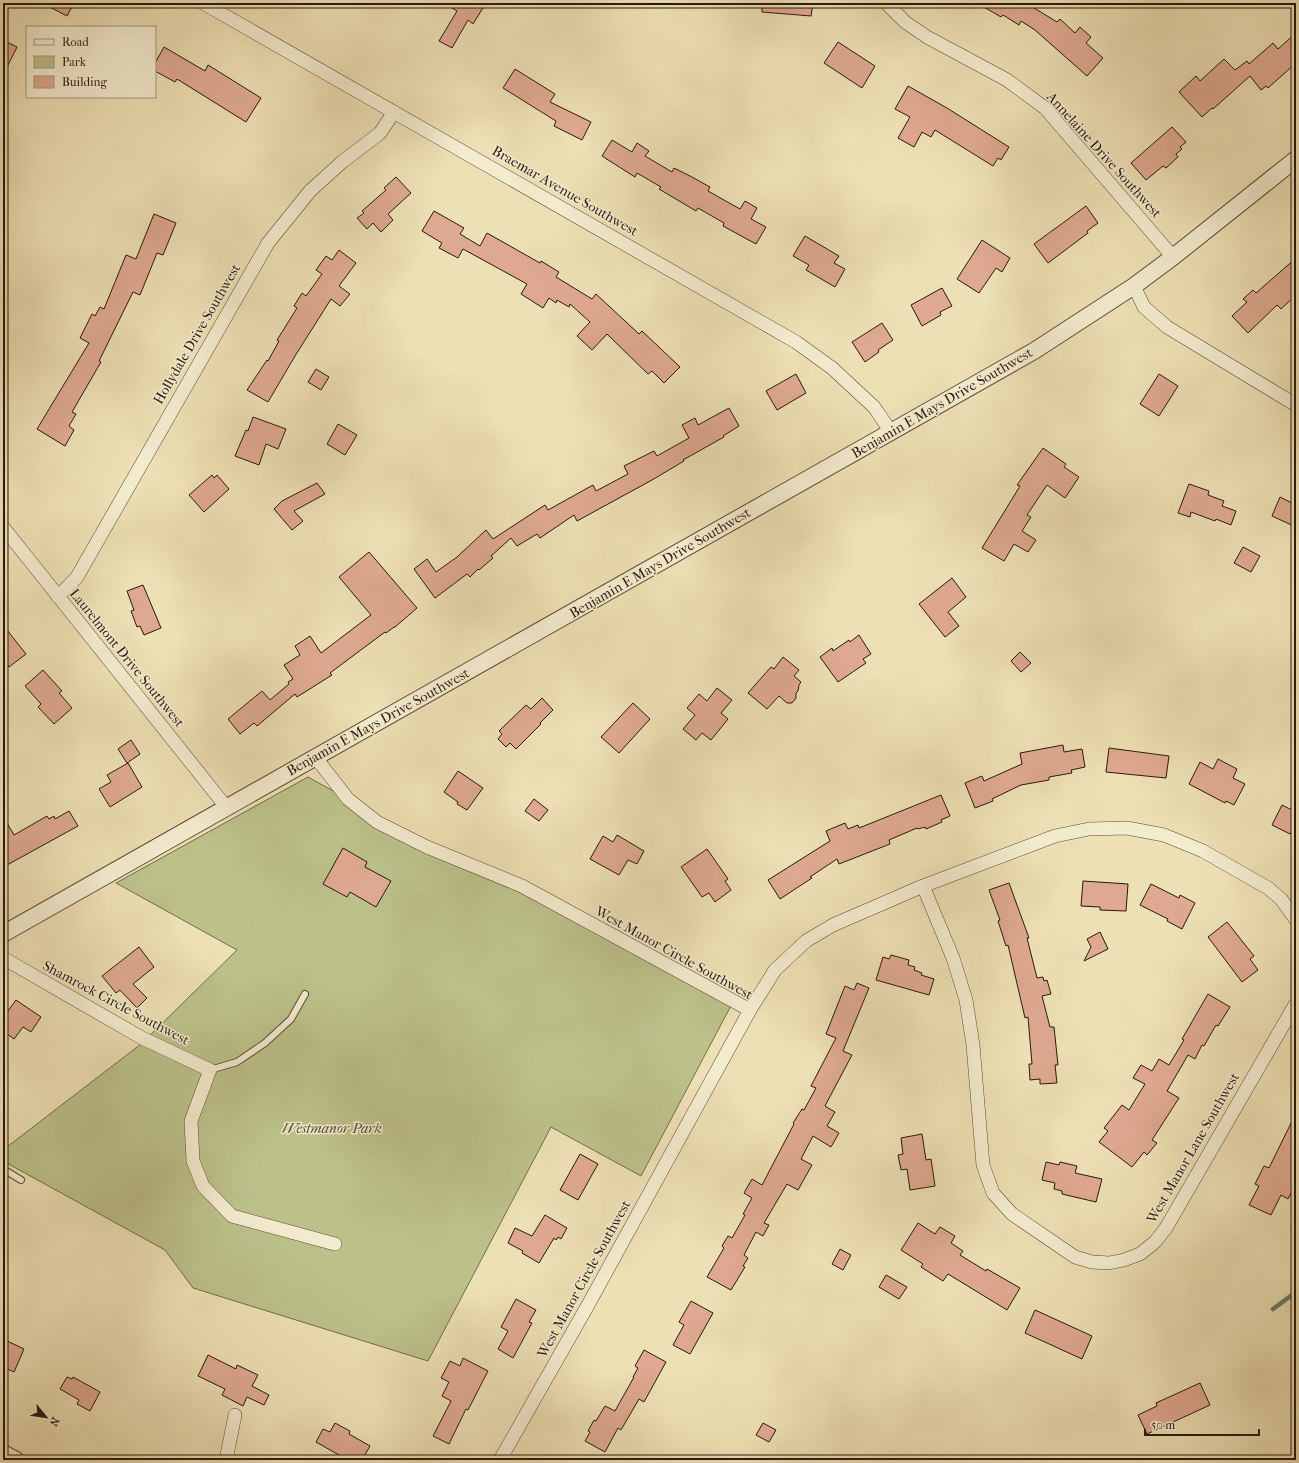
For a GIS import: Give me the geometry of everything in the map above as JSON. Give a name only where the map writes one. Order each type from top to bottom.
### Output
[{"type":"street","name":"Braemar Avenue Southwest","points":[[203,3],[796,342],[832,368],[874,407],[891,432]]},
{"type":"street","name":"Annelaine Drive Southwest","points":[[886,3],[905,22],[927,37],[1007,80],[1045,108],[1173,257]]},
{"type":"street","name":"Hollydale Drive Southwest","points":[[58,597],[77,577],[268,243],[310,191],[342,162],[380,133],[394,112]]},
{"type":"street","name":"Benjamin E Mays Drive Southwest","points":[[3,934],[1034,351],[1134,286],[1173,257],[1296,159]]},
{"type":"street","points":[[1134,286],[1144,307],[1167,327],[1296,405]]},
{"type":"street","name":"Laurelmont Drive Southwest","points":[[3,527],[227,808]]},
{"type":"street","name":"West Manor Circle Southwest","points":[[316,758],[348,800],[377,822],[427,847],[522,886],[750,1010],[588,1305],[500,1460]]},
{"type":"street","points":[[750,1010],[775,970],[806,941],[833,925],[923,886],[1055,836],[1089,829],[1127,828],[1164,835],[1203,850],[1268,888],[1282,899],[1296,920]]},
{"type":"street","name":"West Manor Lane Southwest","points":[[923,886],[953,958],[966,1000],[973,1044],[983,1165],[993,1193],[1012,1214],[1075,1257],[1092,1262],[1109,1263],[1124,1260],[1140,1254],[1155,1242],[1166,1228],[1296,1003]]},
{"type":"street","name":"Shamrock Circle Southwest","points":[[3,958],[142,1038],[210,1070]]},
{"type":"street","points":[[210,1070],[190,1121],[193,1161],[203,1186],[232,1216],[336,1244]]},
{"type":"street","points":[[226,1460],[235,1415]]},
{"type":"street","points":[[3,1453],[16,1460]]},
{"type":"lane","points":[[210,1070],[236,1062],[265,1043],[291,1019],[305,994]]},
{"type":"lane","points":[[3,1169],[21,1180]]},
{"type":"green space","name":"Westmanor Park","points":[[308,777],[404,830],[734,1000],[641,1176],[551,1127],[428,1361],[193,1288],[165,1250],[3,1161],[3,1150],[141,1044],[237,950],[116,883]]},
{"type":"building","points":[[42,3],[74,3],[67,16]]},
{"type":"building","points":[[444,3],[486,3],[473,24],[468,20],[452,48],[439,41],[457,11]]},
{"type":"building","points":[[762,3],[813,3],[811,16],[762,12]]},
{"type":"building","points":[[977,3],[1026,3],[1057,22],[1060,19],[1075,33],[1080,27],[1091,37],[1086,43],[1103,58],[1087,76],[1035,30],[1021,21],[1019,25],[1003,15],[1001,17]]},
{"type":"building","points":[[1296,33],[1296,63],[1268,88],[1266,86],[1261,90],[1250,76],[1202,117],[1179,92],[1196,76],[1200,81],[1224,59],[1235,70],[1247,61],[1249,64],[1273,43],[1278,49]]},
{"type":"building","points":[[3,40],[17,47],[3,75]]},
{"type":"building","points":[[838,42],[875,66],[862,88],[824,63]]},
{"type":"building","points":[[164,47],[205,71],[208,65],[261,98],[246,122],[177,79],[175,82],[156,72],[156,61]]},
{"type":"building","points":[[515,69],[555,94],[550,102],[591,122],[582,140],[554,126],[556,121],[503,88]]},
{"type":"building","points":[[908,86],[947,108],[1009,147],[1001,160],[998,158],[993,166],[935,130],[931,137],[922,132],[914,147],[898,138],[910,117],[895,109]]},
{"type":"building","points":[[1172,127],[1186,142],[1180,147],[1182,149],[1176,154],[1178,157],[1166,168],[1163,166],[1146,180],[1131,163]]},
{"type":"building","points":[[612,140],[632,152],[637,143],[649,151],[645,156],[672,172],[674,168],[710,187],[708,191],[740,209],[745,201],[757,208],[751,219],[766,227],[756,244],[723,226],[724,223],[698,208],[696,211],[659,189],[661,187],[637,173],[635,177],[602,156]]},
{"type":"building","points":[[396,177],[411,193],[388,214],[393,220],[381,232],[373,223],[367,229],[357,218],[364,213],[362,211],[386,190],[384,188]]},
{"type":"building","points":[[1086,206],[1098,223],[1087,231],[1088,233],[1048,263],[1034,244]]},
{"type":"building","points":[[434,211],[464,228],[460,234],[480,246],[487,233],[559,272],[556,277],[592,299],[596,294],[639,334],[642,331],[680,367],[664,383],[652,371],[648,374],[607,334],[592,350],[577,336],[590,322],[570,304],[569,307],[557,300],[556,303],[549,298],[543,308],[521,294],[527,284],[463,249],[458,258],[439,248],[442,243],[422,231]]},
{"type":"building","points":[[154,214],[176,223],[163,255],[157,253],[140,295],[133,292],[99,361],[101,362],[72,412],[76,414],[69,426],[74,430],[65,446],[37,429],[89,343],[80,338],[92,314],[95,316],[100,307],[104,309],[126,255],[136,259]]},
{"type":"building","points":[[805,236],[839,256],[834,263],[845,269],[835,287],[806,270],[809,265],[793,256]]},
{"type":"building","points":[[982,240],[1010,258],[1002,272],[996,268],[979,293],[957,279]]},
{"type":"building","points":[[339,250],[356,263],[339,286],[350,294],[340,306],[331,299],[268,402],[247,390],[267,360],[268,361],[279,341],[277,340],[297,308],[294,306],[302,293],[306,296],[322,274],[316,270],[326,256],[332,260]]},
{"type":"building","points":[[1296,258],[1296,295],[1281,309],[1277,305],[1248,333],[1232,316],[1247,302],[1243,299],[1253,290],[1256,293]]},
{"type":"building","points":[[942,288],[952,306],[940,312],[941,315],[922,326],[911,305]]},
{"type":"building","points":[[882,323],[893,340],[878,350],[879,352],[865,362],[852,342]]},
{"type":"building","points":[[316,369],[329,377],[321,390],[308,382]]},
{"type":"building","points":[[796,374],[806,393],[777,410],[766,391]]},
{"type":"building","points":[[1159,374],[1178,386],[1159,416],[1140,404]]},
{"type":"building","points":[[729,408],[739,426],[723,436],[724,437],[683,460],[684,461],[652,480],[577,521],[574,515],[540,538],[537,534],[517,546],[511,538],[491,556],[493,558],[479,570],[478,569],[470,577],[467,574],[435,598],[414,569],[427,559],[436,572],[457,557],[486,530],[493,539],[545,505],[548,510],[593,485],[596,491],[628,474],[624,466],[654,451],[657,456],[689,438],[682,425],[695,418],[698,425]]},
{"type":"building","points":[[253,417],[286,429],[278,449],[266,444],[259,465],[235,456],[246,430],[248,431]]},
{"type":"building","points":[[338,424],[357,435],[345,455],[327,444]]},
{"type":"building","points":[[1043,448],[1066,464],[1064,467],[1079,477],[1065,498],[1047,485],[1027,515],[1031,517],[1022,531],[1036,540],[1028,552],[1014,544],[1004,561],[982,548],[1020,486],[1017,485]]},
{"type":"building","points":[[212,475],[214,478],[217,475],[229,489],[204,512],[189,495]]},
{"type":"building","points":[[317,483],[325,494],[294,511],[303,521],[292,530],[274,509],[282,501]]},
{"type":"building","points":[[1189,484],[1209,491],[1208,495],[1224,501],[1222,506],[1236,511],[1231,525],[1191,512],[1190,517],[1178,513]]},
{"type":"building","points":[[1280,497],[1296,505],[1296,527],[1272,516]]},
{"type":"building","points":[[1243,547],[1260,556],[1251,572],[1234,563]]},
{"type":"building","points":[[369,552],[417,608],[395,627],[386,633],[385,632],[330,673],[332,675],[297,697],[295,694],[257,726],[254,723],[240,734],[228,719],[262,691],[270,700],[289,684],[288,682],[293,679],[284,665],[300,655],[295,646],[310,636],[321,653],[371,615],[339,577]]},
{"type":"building","points":[[952,578],[966,597],[948,612],[959,626],[945,637],[919,604]]},
{"type":"building","points":[[143,585],[161,628],[144,635],[140,626],[137,627],[131,611],[134,610],[127,591]]},
{"type":"building","points":[[3,625],[26,654],[9,667],[3,658]]},
{"type":"building","points":[[859,635],[871,654],[863,659],[866,663],[838,682],[820,657],[832,648],[833,651],[849,640],[850,642]]},
{"type":"building","points":[[1020,652],[1031,663],[1021,672],[1011,661]]},
{"type":"building","points":[[783,657],[799,670],[794,676],[801,682],[796,693],[796,698],[792,703],[787,703],[779,696],[767,709],[748,693],[771,667],[774,669]]},
{"type":"building","points":[[43,670],[62,691],[59,693],[72,708],[54,724],[38,707],[41,704],[25,686]]},
{"type":"building","points":[[717,688],[732,700],[721,713],[728,719],[711,740],[702,733],[696,740],[683,729],[695,715],[687,708],[699,694],[707,701]]},
{"type":"building","points":[[542,698],[553,710],[516,749],[510,743],[506,747],[498,739],[502,734],[499,731],[526,705],[531,709]]},
{"type":"building","points":[[633,703],[650,719],[619,753],[601,737]]},
{"type":"building","points":[[131,740],[140,754],[127,763],[118,749]]},
{"type":"building","points":[[1063,745],[1064,752],[1082,749],[1085,767],[1071,770],[1072,773],[1049,777],[1049,780],[1021,785],[992,799],[993,801],[975,808],[965,783],[982,776],[984,781],[1022,764],[1020,753]]},
{"type":"building","points":[[1109,748],[1169,756],[1166,778],[1106,772]]},
{"type":"building","points":[[1218,759],[1237,769],[1233,778],[1245,784],[1234,805],[1226,801],[1225,803],[1189,784],[1200,762],[1213,769]]},
{"type":"building","points":[[128,763],[142,787],[110,807],[99,789],[111,782],[107,775]]},
{"type":"building","points":[[458,771],[483,788],[467,810],[457,804],[458,802],[444,792]]},
{"type":"building","points":[[941,795],[950,816],[941,820],[942,822],[926,829],[925,827],[917,828],[889,840],[890,844],[839,864],[837,859],[780,899],[768,880],[830,841],[826,831],[845,823],[848,829],[858,825],[859,828]]},
{"type":"building","points":[[534,799],[548,810],[539,821],[525,811]]},
{"type":"building","points":[[1282,805],[1296,812],[1296,835],[1291,832],[1290,834],[1272,825]]},
{"type":"building","points":[[69,811],[78,826],[7,865],[3,859],[3,816],[14,835],[47,816],[49,819],[54,816],[55,819]]},
{"type":"building","points":[[617,835],[644,851],[637,864],[628,860],[619,875],[590,859],[603,836],[613,842]]},
{"type":"building","points":[[343,848],[367,862],[365,867],[391,881],[376,907],[350,892],[347,897],[323,884]]},
{"type":"building","points":[[707,849],[728,879],[725,881],[731,890],[715,902],[709,893],[702,897],[681,867]]},
{"type":"building","points":[[1083,881],[1128,884],[1126,911],[1100,910],[1100,907],[1081,906]]},
{"type":"building","points":[[1009,883],[1029,938],[1027,938],[1037,978],[1043,977],[1044,981],[1047,980],[1051,994],[1042,996],[1050,1027],[1054,1027],[1058,1065],[1055,1065],[1057,1083],[1040,1084],[1040,1079],[1030,1080],[1029,1064],[1032,1064],[1028,1017],[1025,1018],[1008,945],[1006,946],[998,921],[1000,920],[989,890]]},
{"type":"building","points":[[1151,884],[1179,898],[1180,895],[1195,903],[1182,929],[1167,921],[1168,919],[1140,905]]},
{"type":"building","points":[[1227,922],[1254,956],[1250,959],[1258,970],[1242,982],[1208,937]]},
{"type":"building","points":[[1100,932],[1108,949],[1084,961],[1091,947],[1087,939]]},
{"type":"building","points":[[139,947],[154,967],[133,984],[147,998],[137,1008],[120,990],[116,993],[102,976]]},
{"type":"building","points":[[891,955],[909,960],[908,965],[915,967],[914,970],[922,973],[921,975],[934,979],[929,995],[876,980],[883,957],[889,959]]},
{"type":"building","points":[[857,983],[869,988],[843,1051],[852,1055],[825,1106],[835,1112],[827,1126],[839,1133],[831,1147],[813,1136],[801,1159],[812,1165],[798,1190],[787,1184],[764,1223],[769,1225],[763,1236],[756,1232],[744,1255],[748,1258],[743,1266],[745,1267],[731,1290],[707,1277],[724,1248],[722,1246],[728,1236],[732,1238],[745,1215],[743,1214],[752,1198],[744,1193],[752,1179],[762,1185],[794,1124],[793,1123],[802,1109],[804,1110],[816,1088],[811,1086],[836,1038],[826,1034],[845,986],[854,990]]},
{"type":"building","points":[[1208,994],[1230,1007],[1218,1026],[1216,1025],[1204,1046],[1202,1045],[1195,1059],[1188,1055],[1167,1091],[1179,1098],[1152,1140],[1157,1143],[1147,1155],[1144,1152],[1132,1167],[1099,1142],[1108,1131],[1104,1128],[1122,1105],[1129,1110],[1145,1084],[1133,1078],[1141,1065],[1152,1071],[1159,1059],[1169,1065]]},
{"type":"building","points":[[16,1000],[41,1017],[31,1032],[23,1027],[14,1039],[3,1031],[3,1007],[8,1011]]},
{"type":"building","points":[[1296,1113],[1296,1183],[1288,1199],[1281,1195],[1271,1215],[1249,1205],[1259,1186],[1255,1184],[1264,1166],[1269,1168]]},
{"type":"building","points":[[922,1134],[926,1160],[931,1159],[935,1186],[910,1190],[907,1169],[901,1170],[898,1155],[903,1154],[901,1138]]},
{"type":"building","points":[[580,1154],[598,1164],[578,1200],[560,1190]]},
{"type":"building","points":[[1046,1162],[1059,1165],[1060,1162],[1077,1166],[1075,1173],[1102,1179],[1096,1202],[1062,1194],[1062,1191],[1054,1189],[1055,1183],[1042,1180]]},
{"type":"building","points":[[545,1215],[567,1228],[561,1239],[558,1237],[556,1240],[554,1238],[539,1263],[522,1253],[523,1251],[508,1243],[515,1228],[532,1236]]},
{"type":"building","points":[[918,1223],[935,1234],[940,1227],[955,1236],[951,1243],[963,1251],[960,1255],[986,1271],[987,1269],[1020,1288],[1007,1310],[948,1274],[943,1281],[921,1267],[923,1264],[901,1250]]},
{"type":"building","points":[[840,1249],[851,1255],[843,1270],[832,1264]]},
{"type":"building","points":[[886,1275],[907,1287],[899,1299],[879,1287]]},
{"type":"building","points":[[516,1299],[536,1310],[529,1322],[532,1323],[513,1358],[498,1349],[508,1331],[501,1327]]},
{"type":"building","points":[[691,1301],[713,1313],[690,1354],[673,1345],[684,1325],[679,1322]]},
{"type":"building","points":[[1035,1310],[1092,1336],[1082,1359],[1025,1333]]},
{"type":"building","points":[[3,1339],[24,1349],[14,1372],[3,1367]]},
{"type":"building","points":[[644,1350],[666,1362],[644,1402],[639,1399],[621,1430],[618,1428],[605,1452],[585,1441],[590,1432],[588,1431],[594,1420],[596,1421],[605,1406],[615,1411],[634,1377],[638,1368],[635,1366]]},
{"type":"building","points":[[208,1355],[236,1369],[237,1365],[258,1375],[252,1386],[269,1395],[264,1405],[247,1397],[243,1406],[222,1395],[225,1389],[198,1376]]},
{"type":"building","points":[[463,1358],[488,1371],[468,1410],[466,1409],[449,1444],[433,1436],[451,1401],[442,1396],[449,1382],[441,1378],[450,1361],[460,1366]]},
{"type":"building","points":[[67,1377],[72,1379],[73,1377],[100,1392],[90,1411],[77,1404],[79,1400],[60,1389]]},
{"type":"building","points":[[1200,1383],[1210,1405],[1147,1434],[1138,1415],[1157,1406],[1156,1403]]},
{"type":"building","points":[[335,1423],[350,1431],[349,1434],[370,1446],[362,1460],[348,1460],[316,1442],[323,1429],[330,1432]]},
{"type":"building","points":[[763,1423],[776,1430],[769,1442],[756,1435]]},
{"type":"waterway","points":[[1273,1309],[1296,1292]]}]
